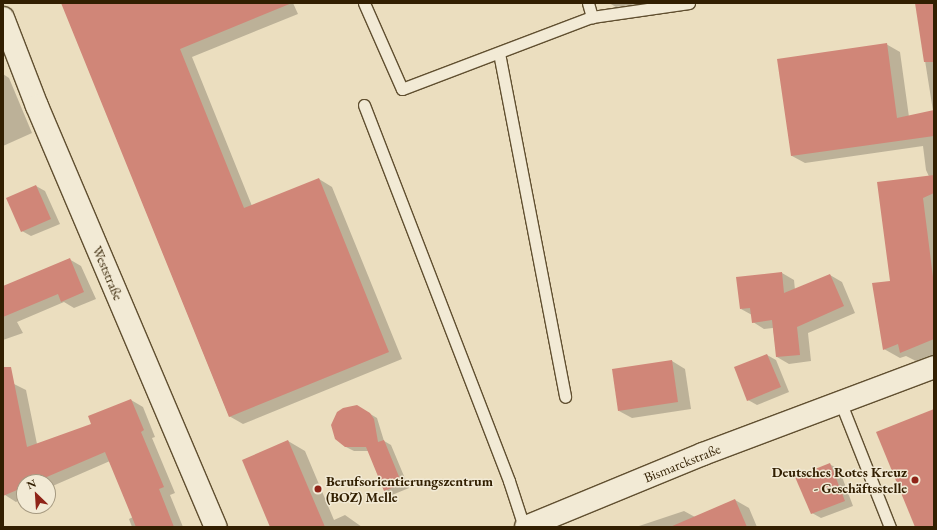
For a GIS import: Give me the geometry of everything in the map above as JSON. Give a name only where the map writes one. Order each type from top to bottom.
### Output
[{"type":"street","name":"Weststraße","points":[[3,18],[37,106],[216,527]]},
{"type":"street","name":"Bismarckstraße","points":[[525,527],[703,454],[840,401],[934,367]]},
{"type":"lane","points":[[364,3],[402,89],[592,16],[689,3]]},
{"type":"lane","points":[[588,3],[592,16]]},
{"type":"lane","points":[[499,53],[565,397]]},
{"type":"lane","points":[[364,105],[509,481],[525,527]]},
{"type":"lane","points":[[840,401],[890,527]]},
{"type":"building","points":[[61,3],[292,3],[180,49],[244,208],[319,178],[389,352],[229,417]]},
{"type":"building","points":[[915,3],[934,3],[934,62],[924,62]]},
{"type":"building","points":[[887,43],[897,118],[934,110],[934,136],[791,156],[777,59]]},
{"type":"building","points":[[934,175],[934,193],[923,198],[934,285],[934,339],[900,353],[898,344],[883,350],[872,283],[890,281],[877,182]]},
{"type":"building","points":[[36,185],[51,219],[21,232],[6,198]]},
{"type":"building","points":[[70,258],[84,292],[61,302],[58,294],[3,317],[3,286]]},
{"type":"building","points":[[782,272],[784,293],[830,274],[844,306],[797,327],[800,355],[776,357],[772,320],[752,323],[750,308],[740,309],[736,277]]},
{"type":"building","points":[[767,354],[781,387],[747,401],[734,367]]},
{"type":"building","points":[[672,360],[678,402],[618,411],[612,369]]},
{"type":"building","points":[[3,367],[11,367],[27,447],[91,424],[88,416],[131,399],[144,430],[141,432],[164,487],[159,489],[174,527],[136,527],[105,452],[54,474],[16,474],[16,490],[3,496]]},
{"type":"building","points":[[357,405],[370,413],[374,419],[378,442],[384,440],[402,484],[384,491],[366,447],[345,447],[335,439],[331,425],[337,412],[343,408]]},
{"type":"building","name":"Deutsches Rotes Kreuz - Geschäftsstelle","points":[[934,409],[934,527],[915,527],[876,432]]},
{"type":"building","points":[[288,440],[325,527],[270,527],[242,460]]},
{"type":"building","points":[[830,463],[845,501],[811,514],[795,477]]},
{"type":"building","points":[[735,499],[747,527],[670,527]]},
{"type":"place","name":"Deutsches Rotes Kreuz - Geschäftsstelle","points":[[915,480]]},
{"type":"place","name":"Berufsorientierungszentrum (BOZ) Melle","points":[[318,489]]}]
